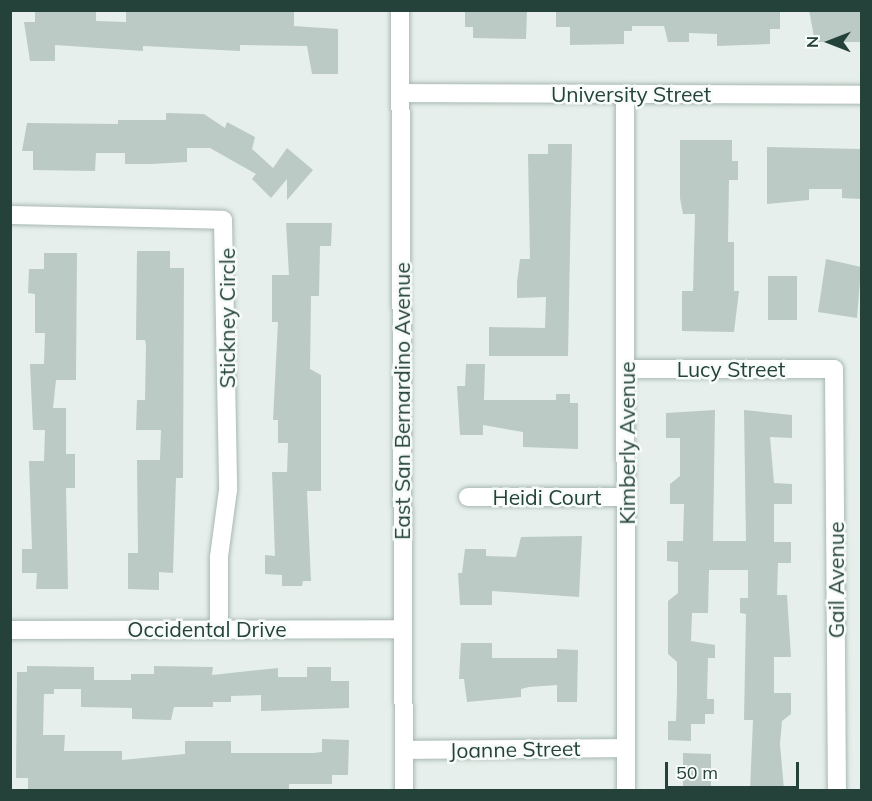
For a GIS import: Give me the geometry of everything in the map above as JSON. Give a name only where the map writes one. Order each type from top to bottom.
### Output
[{"type":"street","name":"East San Bernardino Avenue","points":[[400,10],[404,790]]},
{"type":"street","name":"University Street","points":[[399,93],[861,96]]},
{"type":"street","name":"Kimberly Avenue","points":[[625,94],[628,369],[626,790]]},
{"type":"street","name":"Stickney Circle","points":[[10,214],[223,220],[228,490],[219,557],[219,629]]},
{"type":"street","name":"Lucy Street","points":[[628,369],[834,369]]},
{"type":"street","name":"Gail Avenue","points":[[834,369],[837,790]]},
{"type":"street","name":"Heidi Court","points":[[468,497],[626,497]]},
{"type":"street","name":"Occidental Drive","points":[[10,630],[403,629]]},
{"type":"street","name":"Joanne Street","points":[[404,750],[626,748]]},
{"type":"building","points":[[35,10],[96,10],[96,21],[126,22],[126,10],[294,10],[294,26],[338,29],[338,74],[312,74],[307,46],[240,45],[240,51],[143,46],[143,51],[55,45],[55,61],[30,61],[24,22],[35,22]]},
{"type":"building","points":[[465,10],[527,10],[526,39],[473,38],[473,27],[465,27]]},
{"type":"building","points":[[556,10],[780,10],[780,29],[770,29],[770,44],[717,46],[717,34],[689,33],[689,42],[668,42],[664,26],[632,26],[632,31],[624,31],[624,44],[570,45],[570,27],[556,27]]},
{"type":"building","points":[[809,10],[861,10],[861,42],[815,42]]},
{"type":"building","points":[[166,113],[204,114],[225,128],[227,122],[255,137],[252,149],[273,168],[287,148],[313,170],[287,200],[287,179],[271,198],[252,179],[256,174],[210,148],[187,148],[187,162],[151,164],[125,164],[125,153],[96,153],[95,171],[33,170],[33,151],[22,151],[27,123],[118,124],[118,120],[166,120]]},
{"type":"building","points":[[680,140],[732,140],[732,161],[738,161],[738,180],[729,180],[728,242],[734,242],[734,291],[739,291],[734,332],[682,331],[682,291],[693,291],[695,214],[683,214],[680,198]]},
{"type":"building","points":[[548,144],[572,144],[568,356],[489,356],[489,327],[545,328],[546,297],[517,298],[517,282],[520,259],[530,259],[528,154],[548,154]]},
{"type":"building","points":[[767,147],[861,149],[861,199],[842,198],[842,189],[809,189],[809,200],[767,204]]},
{"type":"building","points":[[286,223],[332,223],[331,246],[320,246],[319,296],[311,296],[310,369],[321,375],[321,491],[307,491],[311,581],[303,581],[302,586],[282,586],[282,575],[265,574],[265,555],[275,556],[272,472],[287,472],[288,443],[278,443],[278,420],[273,420],[278,322],[272,322],[272,275],[289,275]]},
{"type":"building","points":[[137,251],[170,251],[170,268],[184,268],[183,478],[176,478],[173,573],[159,572],[159,590],[128,589],[128,553],[138,553],[137,460],[160,460],[161,430],[136,430],[137,400],[145,400],[146,346],[145,340],[136,340]]},
{"type":"building","points":[[44,253],[77,253],[76,380],[56,380],[53,408],[66,408],[66,454],[75,454],[75,488],[66,488],[68,589],[36,589],[37,573],[22,573],[22,549],[32,549],[29,461],[44,461],[45,430],[33,430],[30,364],[44,364],[45,333],[35,333],[35,294],[28,293],[29,269],[44,269]]},
{"type":"building","points":[[826,259],[861,267],[857,318],[818,312]]},
{"type":"building","points":[[768,276],[797,276],[797,320],[768,320]]},
{"type":"building","points":[[466,364],[485,364],[484,400],[556,400],[556,394],[570,394],[570,403],[578,403],[578,449],[523,447],[523,432],[483,425],[483,435],[460,435],[457,386],[465,386]]},
{"type":"building","points":[[715,410],[713,541],[746,541],[744,410],[792,415],[792,438],[770,437],[774,483],[792,484],[792,504],[774,504],[774,542],[791,542],[791,563],[778,563],[777,595],[787,595],[791,657],[774,657],[774,693],[791,693],[791,714],[782,721],[780,744],[784,790],[750,790],[753,720],[744,720],[746,614],[740,613],[740,598],[748,598],[748,570],[709,570],[708,613],[692,613],[691,641],[715,645],[715,658],[708,658],[707,699],[714,699],[714,714],[705,714],[705,724],[691,724],[691,741],[668,740],[668,721],[676,721],[677,662],[668,654],[668,601],[678,593],[678,562],[667,561],[667,541],[683,541],[684,504],[670,504],[670,484],[680,476],[680,438],[666,438],[666,413]]},
{"type":"building","points":[[582,536],[579,597],[492,591],[492,605],[460,605],[458,573],[462,573],[465,549],[486,549],[486,556],[516,557],[521,537]]},
{"type":"building","points":[[461,643],[492,643],[492,658],[557,658],[557,649],[578,650],[577,702],[557,702],[557,685],[521,689],[521,697],[467,702],[464,679],[459,679]]},
{"type":"building","points":[[27,666],[94,667],[94,680],[131,680],[131,674],[154,674],[154,666],[213,667],[212,675],[278,668],[278,677],[307,677],[307,667],[331,667],[331,681],[349,681],[349,708],[261,711],[261,695],[231,696],[231,702],[213,702],[213,707],[174,707],[171,720],[132,719],[132,708],[81,707],[81,689],[54,689],[54,694],[44,694],[43,735],[65,735],[64,751],[122,751],[122,760],[185,754],[185,741],[231,741],[231,753],[313,753],[322,752],[322,739],[349,740],[348,775],[332,775],[332,784],[289,784],[289,790],[28,790],[28,778],[16,778],[17,672],[27,672]]},
{"type":"building","points":[[683,753],[711,754],[711,790],[683,790]]}]
